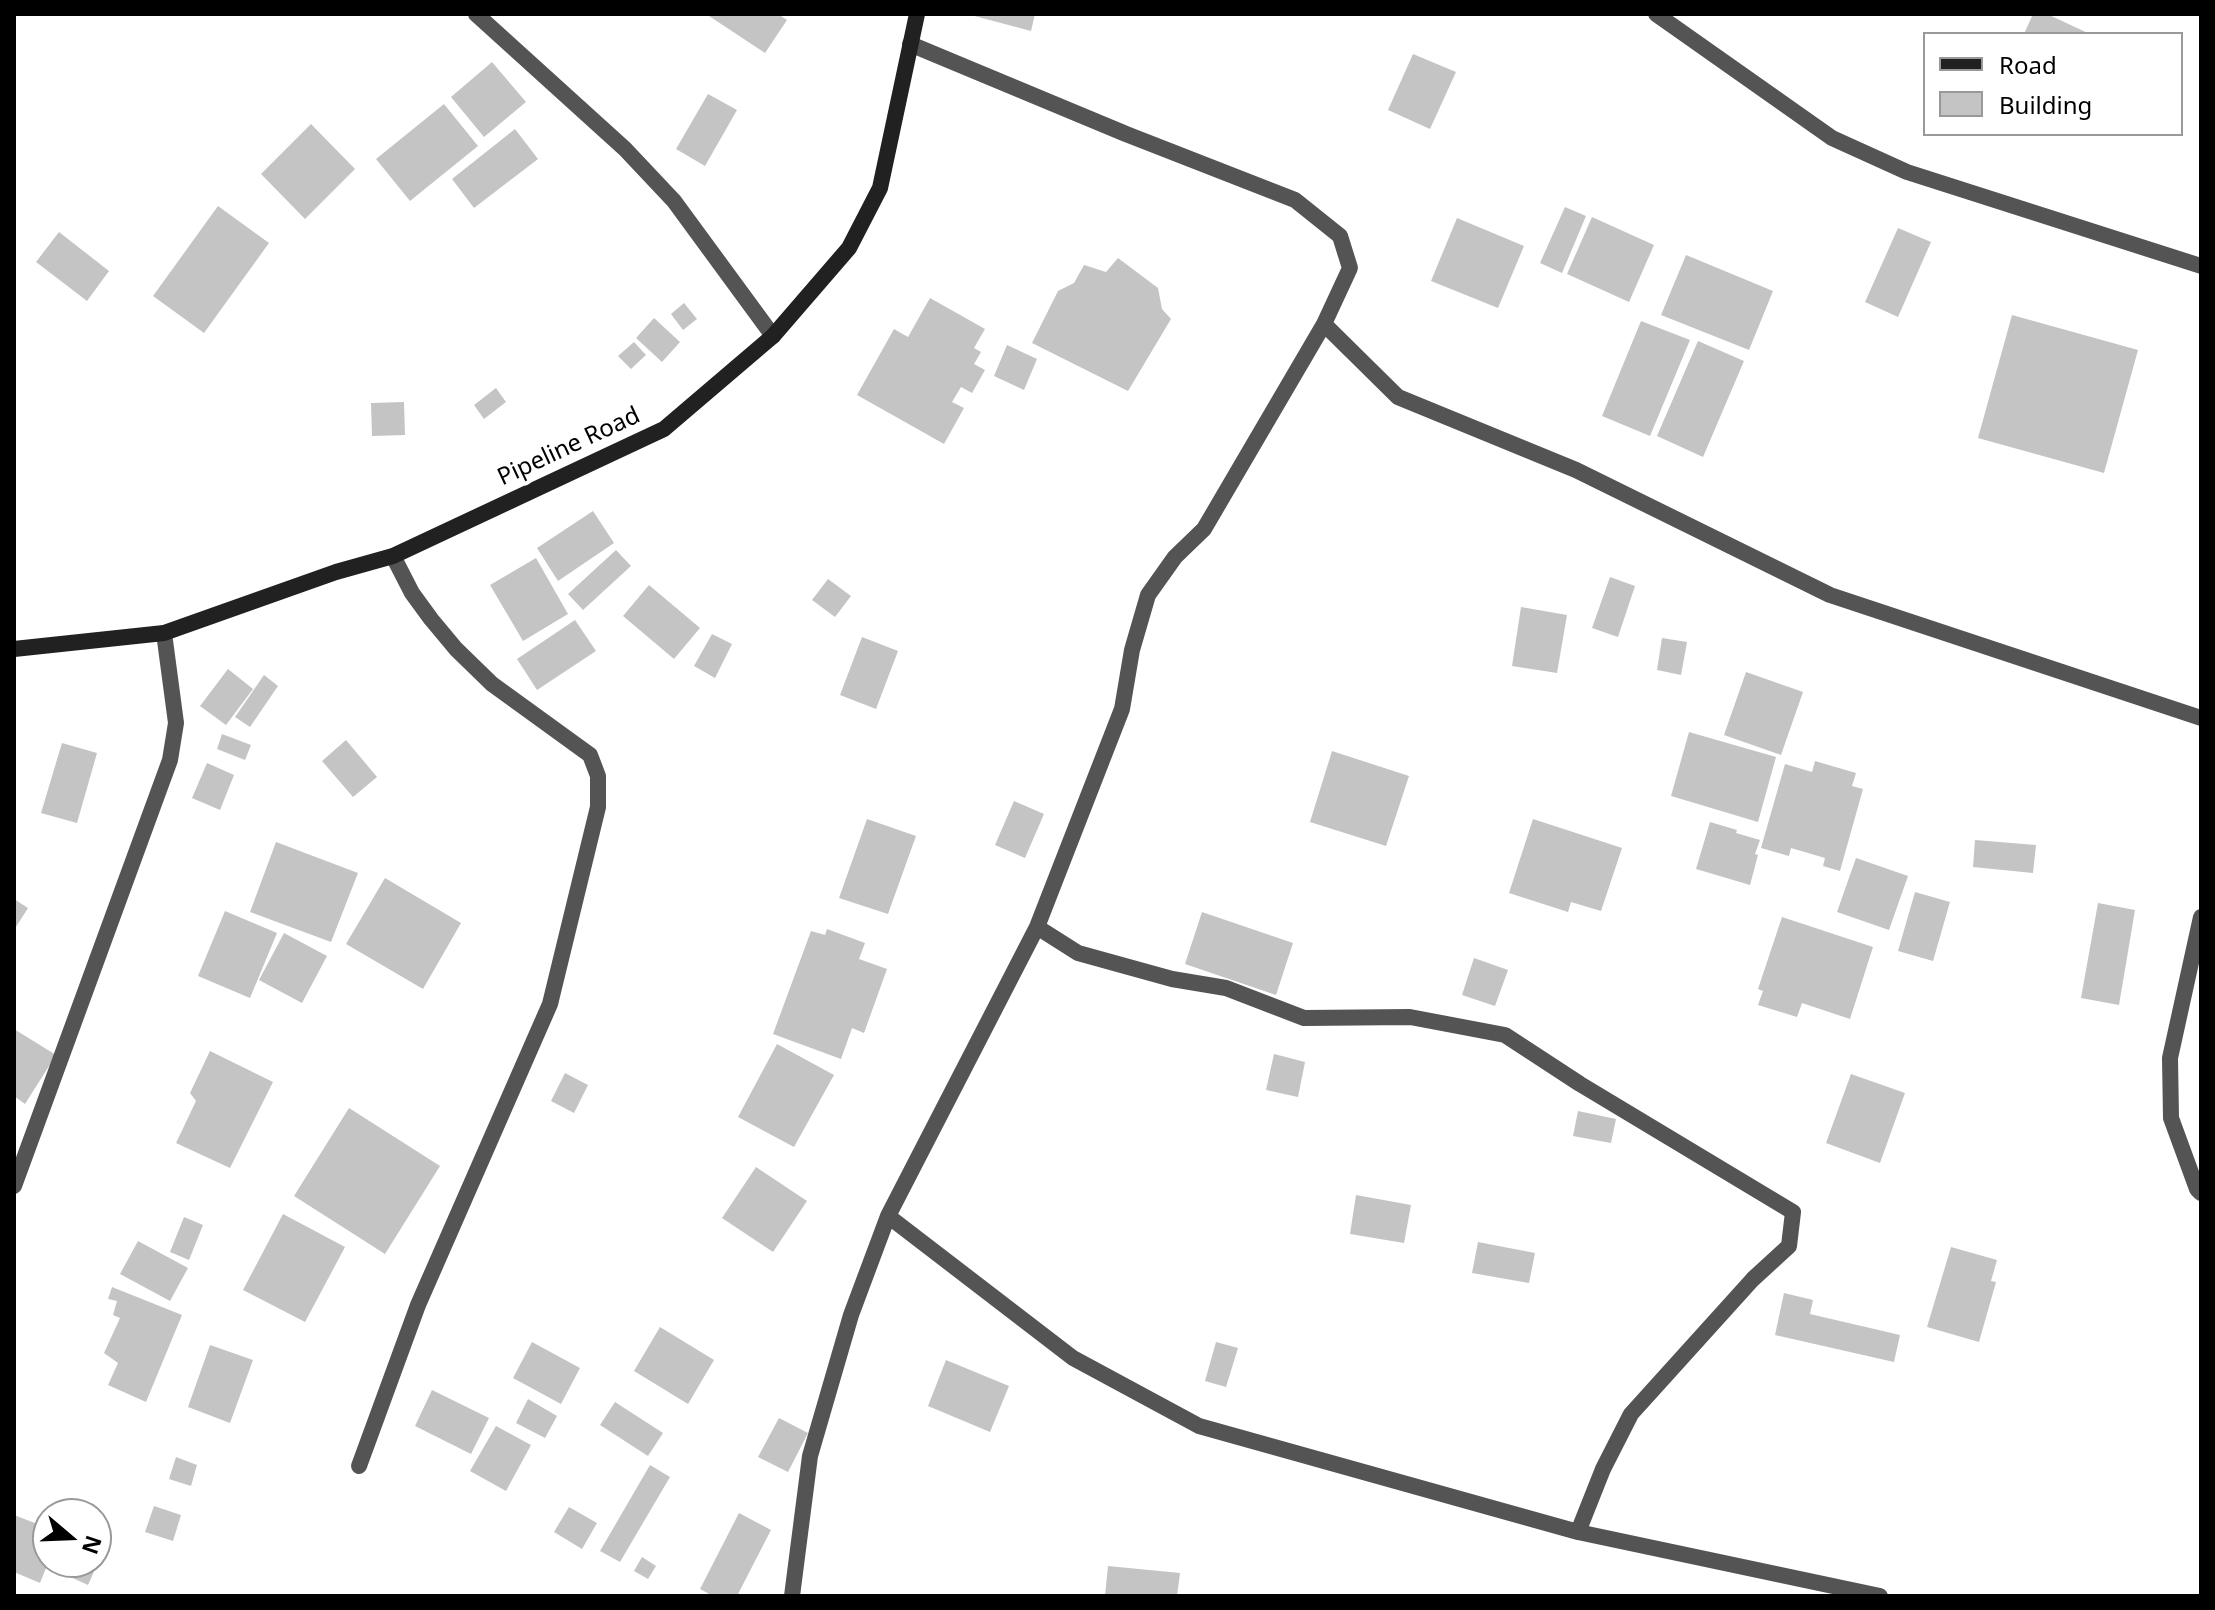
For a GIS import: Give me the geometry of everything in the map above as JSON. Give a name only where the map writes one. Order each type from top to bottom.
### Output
[{"type":"street","points":[[476,14],[625,149],[674,201],[773,336]]},
{"type":"street","name":"Pipeline Road","points":[[14,649],[164,633],[336,572],[393,556],[664,429],[773,336],[849,248],[880,188],[917,14]]},
{"type":"street","points":[[1656,14],[1832,138],[1907,172],[2201,266]]},
{"type":"street","points":[[792,1596],[810,1456],[851,1315],[888,1216],[1037,927],[1122,709],[1132,650],[1148,595],[1175,557],[1204,529],[1324,324],[1350,268],[1340,236],[1295,200],[910,44]]},
{"type":"street","points":[[1324,324],[1398,397],[1576,470],[1830,595],[2201,718]]},
{"type":"street","points":[[359,1466],[418,1305],[550,1004],[598,807],[598,776],[590,755],[492,684],[456,649],[412,593],[393,556]]},
{"type":"street","points":[[14,1186],[170,760],[176,723],[164,633]]},
{"type":"street","points":[[2201,917],[2170,1058],[2171,1118],[2201,1193]]},
{"type":"street","points":[[1037,927],[1078,953],[1172,979],[1226,988],[1304,1018],[1410,1017],[1505,1035],[1580,1084],[1793,1212],[1789,1246],[1753,1279],[1631,1414],[1603,1469],[1578,1532]]},
{"type":"street","points":[[888,1216],[1073,1358],[1199,1426],[1578,1532],[1880,1596]]},
{"type":"building","points":[[706,14],[778,14],[787,20],[765,53]]},
{"type":"building","points":[[967,14],[1035,14],[1031,31]]},
{"type":"building","points":[[2033,14],[2047,14],[2086,32],[2025,32]]},
{"type":"building","points":[[1413,54],[1456,72],[1430,129],[1388,110]]},
{"type":"building","points":[[492,62],[526,102],[484,137],[451,97]]},
{"type":"building","points":[[708,94],[737,110],[705,166],[676,149]]},
{"type":"building","points":[[444,104],[478,146],[410,201],[376,159]]},
{"type":"building","points":[[311,124],[355,169],[305,219],[261,174]]},
{"type":"building","points":[[515,129],[538,159],[474,208],[452,179]]},
{"type":"building","points":[[218,206],[269,243],[204,333],[153,296]]},
{"type":"building","points":[[1565,207],[1586,216],[1562,273],[1540,263]]},
{"type":"building","points":[[1592,217],[1654,245],[1629,302],[1567,274]]},
{"type":"building","points":[[1457,218],[1524,246],[1498,308],[1431,281]]},
{"type":"building","points":[[1898,228],[1931,242],[1898,317],[1865,302]]},
{"type":"building","points":[[59,232],[109,271],[87,301],[36,262]]},
{"type":"building","points":[[1686,255],[1773,291],[1749,350],[1661,315]]},
{"type":"building","points":[[1118,258],[1158,288],[1162,309],[1171,319],[1128,391],[1032,343],[1058,291],[1074,283],[1084,265],[1106,272]]},
{"type":"building","points":[[930,298],[985,329],[974,348],[981,352],[974,364],[985,370],[972,393],[961,387],[952,402],[964,408],[944,444],[857,395],[894,329],[908,337]]},
{"type":"building","points":[[684,303],[697,319],[683,330],[671,314]]},
{"type":"building","points":[[2012,315],[2138,350],[2104,473],[1978,438]]},
{"type":"building","points":[[654,318],[680,342],[662,362],[636,338]]},
{"type":"building","points":[[1641,321],[1690,340],[1650,436],[1602,416]]},
{"type":"building","points":[[1698,341],[1744,361],[1703,457],[1657,436]]},
{"type":"building","points":[[634,342],[646,355],[631,369],[618,356]]},
{"type":"building","points":[[1007,345],[1037,359],[1024,390],[994,376]]},
{"type":"building","points":[[496,388],[506,402],[484,419],[474,405]]},
{"type":"building","points":[[404,402],[405,435],[372,436],[371,403]]},
{"type":"building","points":[[593,511],[614,543],[558,581],[537,548]]},
{"type":"building","points":[[616,550],[631,566],[583,610],[568,594]]},
{"type":"building","points":[[536,558],[568,614],[523,641],[490,585]]},
{"type":"building","points":[[1610,577],[1635,586],[1618,637],[1592,628]]},
{"type":"building","points":[[828,579],[851,596],[835,617],[812,600]]},
{"type":"building","points":[[649,585],[700,628],[674,659],[623,616]]},
{"type":"building","points":[[1521,607],[1567,615],[1557,673],[1512,666]]},
{"type":"building","points":[[575,620],[596,651],[537,690],[517,659]]},
{"type":"building","points":[[712,634],[732,644],[715,678],[694,666]]},
{"type":"building","points":[[862,637],[898,651],[876,709],[840,695]]},
{"type":"building","points":[[1662,638],[1687,642],[1681,675],[1657,670]]},
{"type":"building","points":[[228,669],[253,689],[226,725],[200,706]]},
{"type":"building","points":[[1746,672],[1803,692],[1781,755],[1724,735]]},
{"type":"building","points":[[264,675],[278,686],[250,727],[235,717]]},
{"type":"building","points":[[1689,732],[1776,757],[1758,822],[1671,796]]},
{"type":"building","points":[[222,734],[251,745],[245,760],[217,749]]},
{"type":"building","points":[[346,740],[377,777],[353,797],[322,761]]},
{"type":"building","points":[[62,743],[97,753],[77,823],[41,813]]},
{"type":"building","points":[[1332,751],[1409,776],[1386,846],[1310,822]]},
{"type":"building","points":[[1815,761],[1856,773],[1852,786],[1863,789],[1840,871],[1823,866],[1825,858],[1791,848],[1789,856],[1761,848],[1785,764],[1812,772]]},
{"type":"building","points":[[207,763],[234,775],[220,810],[192,798]]},
{"type":"building","points":[[1014,801],[1044,814],[1025,858],[995,845]]},
{"type":"building","points":[[867,819],[916,836],[888,914],[839,898]]},
{"type":"building","points":[[1533,819],[1622,848],[1601,911],[1571,902],[1568,912],[1509,893]]},
{"type":"building","points":[[1710,822],[1760,840],[1750,885],[1696,869]]},
{"type":"building","points":[[1975,840],[2036,845],[2033,873],[1973,867]]},
{"type":"building","points":[[276,842],[358,873],[331,942],[250,912]]},
{"type":"building","points":[[1856,858],[1908,876],[1889,930],[1837,912]]},
{"type":"building","points":[[385,878],[461,923],[423,989],[346,944]]},
{"type":"building","points":[[1915,892],[1950,902],[1933,961],[1898,951]]},
{"type":"building","points":[[14,899],[28,908],[14,930]]},
{"type":"building","points":[[2098,903],[2135,910],[2119,1005],[2081,998]]},
{"type":"building","points":[[225,911],[277,933],[250,998],[198,976]]},
{"type":"building","points":[[1202,912],[1293,943],[1276,995],[1185,964]]},
{"type":"building","points":[[1782,917],[1873,947],[1850,1019],[1802,1003],[1797,1017],[1758,1005],[1763,991],[1758,989]]},
{"type":"building","points":[[827,929],[865,943],[859,959],[887,969],[864,1033],[852,1028],[841,1059],[773,1034],[811,931],[825,935]]},
{"type":"building","points":[[284,933],[327,956],[302,1003],[259,980]]},
{"type":"building","points":[[1474,958],[1508,970],[1495,1006],[1462,995]]},
{"type":"building","points":[[14,1029],[56,1055],[25,1104],[14,1096]]},
{"type":"building","points":[[777,1044],[834,1075],[794,1147],[738,1117]]},
{"type":"building","points":[[210,1051],[273,1082],[230,1168],[176,1143],[196,1101],[190,1093]]},
{"type":"building","points":[[1274,1054],[1305,1062],[1298,1097],[1266,1090]]},
{"type":"building","points":[[565,1073],[588,1085],[574,1113],[551,1101]]},
{"type":"building","points":[[1851,1074],[1905,1093],[1880,1163],[1826,1143]]},
{"type":"building","points":[[349,1108],[440,1166],[385,1254],[294,1196]]},
{"type":"building","points":[[1578,1111],[1616,1119],[1611,1143],[1573,1136]]},
{"type":"building","points":[[756,1167],[807,1201],[773,1252],[722,1218]]},
{"type":"building","points":[[1356,1195],[1411,1205],[1404,1243],[1350,1234]]},
{"type":"building","points":[[283,1214],[345,1247],[305,1322],[243,1290]]},
{"type":"building","points":[[184,1217],[203,1225],[189,1260],[170,1252]]},
{"type":"building","points":[[138,1241],[188,1268],[170,1301],[120,1274]]},
{"type":"building","points":[[1478,1242],[1535,1253],[1529,1283],[1472,1273]]},
{"type":"building","points":[[1951,1247],[1997,1260],[1991,1281],[1996,1282],[1979,1342],[1927,1327]]},
{"type":"building","points":[[112,1287],[182,1315],[146,1402],[108,1385],[118,1363],[104,1353],[120,1318],[113,1315],[117,1301],[108,1299]]},
{"type":"building","points":[[1784,1293],[1813,1300],[1810,1314],[1900,1335],[1894,1362],[1775,1335]]},
{"type":"building","points":[[660,1327],[714,1360],[688,1404],[634,1371]]},
{"type":"building","points":[[532,1342],[580,1368],[561,1404],[513,1378]]},
{"type":"building","points":[[1216,1342],[1238,1348],[1226,1387],[1205,1381]]},
{"type":"building","points":[[210,1345],[253,1360],[230,1423],[188,1407]]},
{"type":"building","points":[[946,1360],[1009,1386],[990,1432],[928,1406]]},
{"type":"building","points":[[432,1390],[489,1418],[471,1454],[415,1426]]},
{"type":"building","points":[[528,1399],[557,1416],[545,1438],[516,1423]]},
{"type":"building","points":[[615,1402],[663,1433],[648,1456],[600,1425]]},
{"type":"building","points":[[779,1418],[808,1433],[788,1472],[758,1457]]},
{"type":"building","points":[[496,1426],[531,1445],[506,1491],[470,1471]]},
{"type":"building","points":[[176,1457],[197,1465],[191,1486],[169,1479]]},
{"type":"building","points":[[650,1465],[670,1477],[620,1562],[600,1551]]},
{"type":"building","points":[[154,1506],[181,1515],[173,1541],[145,1532]]},
{"type":"building","points":[[569,1507],[597,1523],[582,1549],[554,1532]]},
{"type":"building","points":[[739,1513],[771,1530],[737,1596],[713,1596],[700,1589]]},
{"type":"building","points":[[14,1515],[32,1522],[32,1578],[42,1578],[40,1583],[14,1572]]},
{"type":"building","points":[[642,1557],[656,1566],[648,1579],[634,1571]]},
{"type":"building","points":[[1108,1566],[1180,1573],[1177,1596],[1105,1596]]},
{"type":"building","points":[[73,1578],[91,1578],[88,1585]]}]
